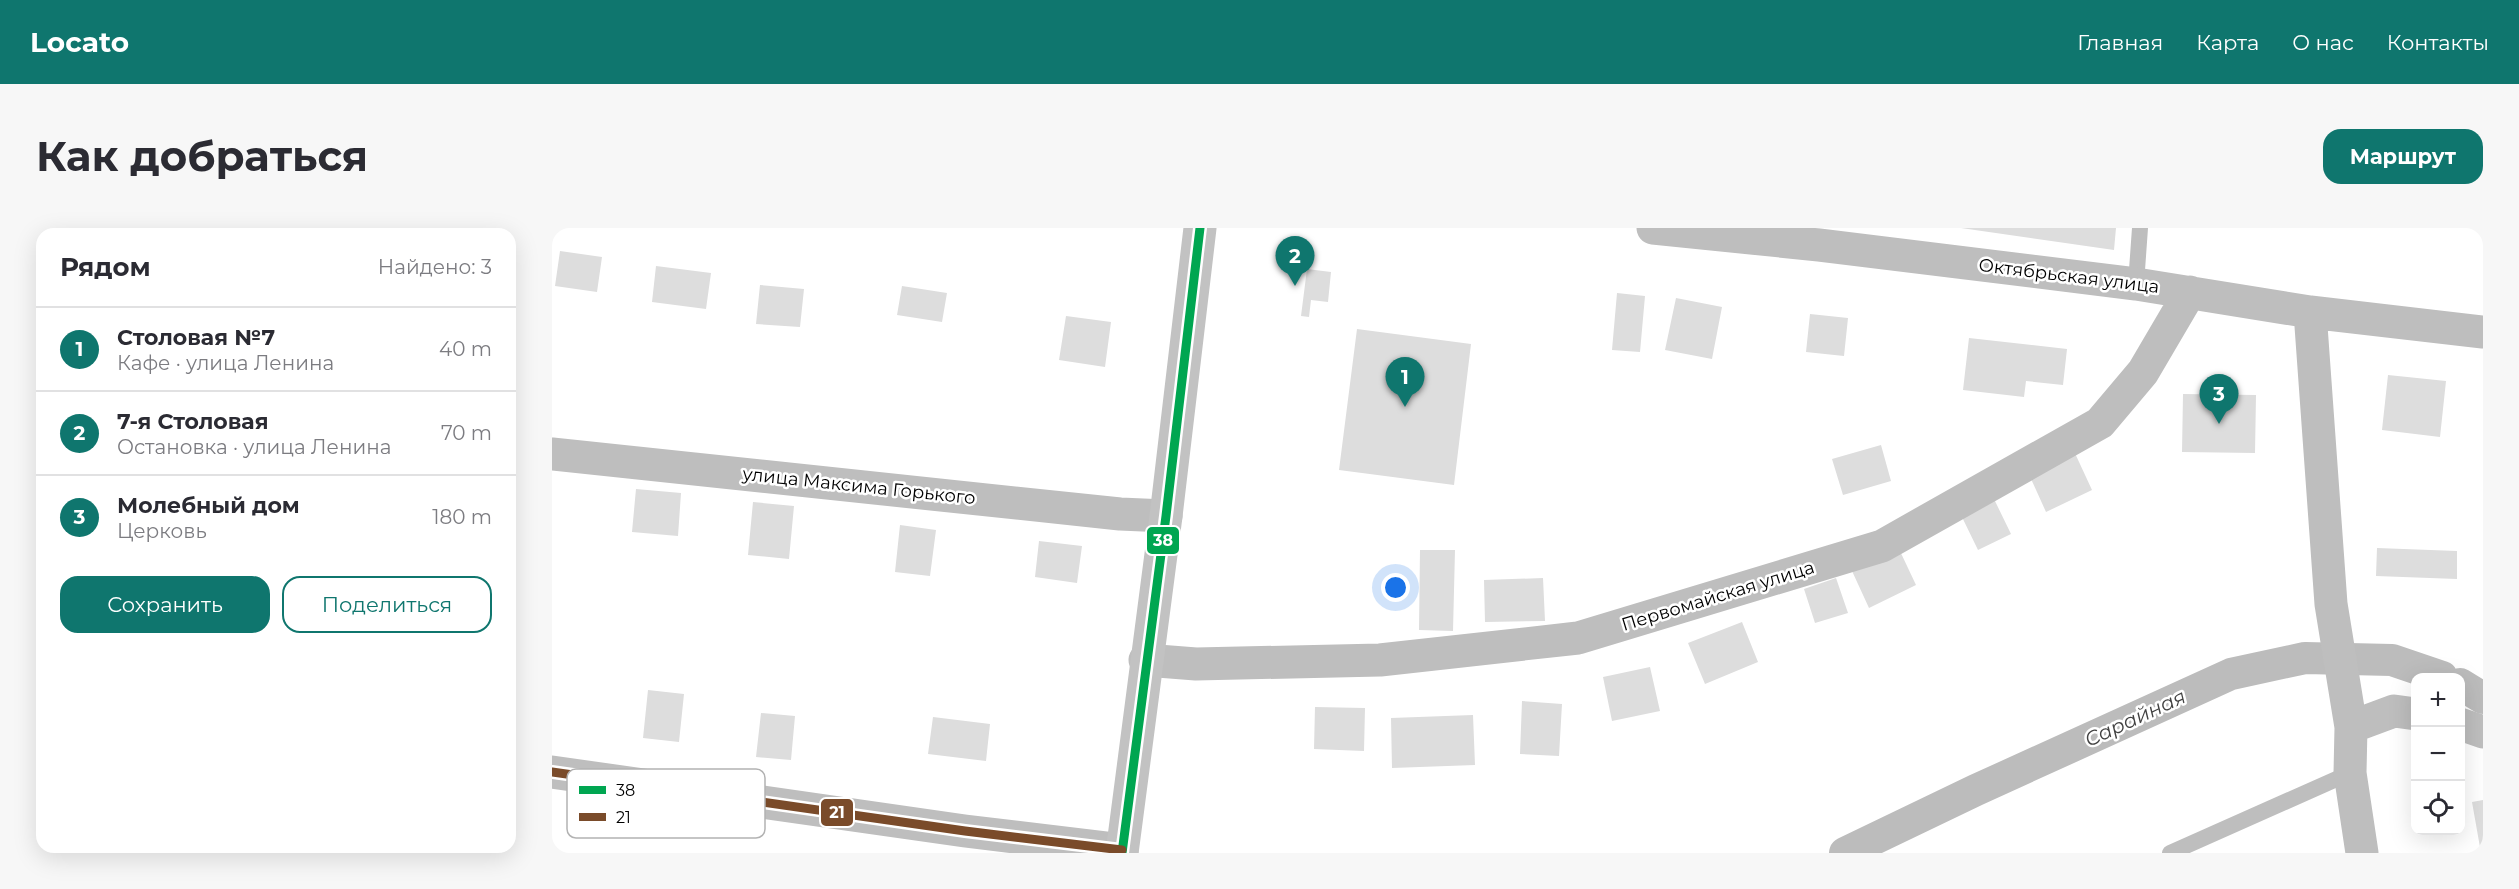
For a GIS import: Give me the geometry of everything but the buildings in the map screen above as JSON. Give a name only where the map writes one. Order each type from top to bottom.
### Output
[{"type":"main road","points":[[1122,852],[1145,660],[1166,516],[1200,228]]},
{"type":"street","name":"Октябрьская улица","points":[[1653,228],[1830,246],[2136,284],[2310,312],[2483,333]]},
{"type":"street","name":"Первомайская улица","points":[[1145,660],[1196,664],[1380,660],[1578,639],[1882,546],[2100,423],[2143,372],[2190,292]]},
{"type":"street","points":[[2310,312],[2331,604],[2351,727],[2350,772],[2362,853]]},
{"type":"street","name":"улица Максима Горького","points":[[552,454],[1120,514],[1166,516]]},
{"type":"street","points":[[2351,727],[2394,711],[2411,713]]},
{"type":"street","points":[[2465,726],[2483,732]]},
{"type":"street","points":[[552,772],[567,775]]},
{"type":"street","points":[[765,808],[963,842],[1122,852]]},
{"type":"lane","points":[[2136,284],[2140,228]]},
{"type":"lane","points":[[2169,853],[2350,772]]},
{"type":"waterway","name":"Сарайная","points":[[1845,853],[1976,790],[2231,674],[2305,658],[2392,660],[2430,673]]},
{"type":"waterway","name":"Сарайная","points":[[2465,687],[2483,698]]},
{"type":"transit line","name":"38","points":[[1122,853],[1166,516],[1200,228]]},
{"type":"transit line","name":"21","points":[[552,772],[567,774]]},
{"type":"transit line","name":"21","points":[[765,802],[965,831],[1122,850]]},
{"type":"place","name":"7-я Столовая","points":[[1295,286]]},
{"type":"place","name":"Столовая №7","points":[[1405,407]]},
{"type":"place","name":"Молебный дом","points":[[2219,424]]}]
